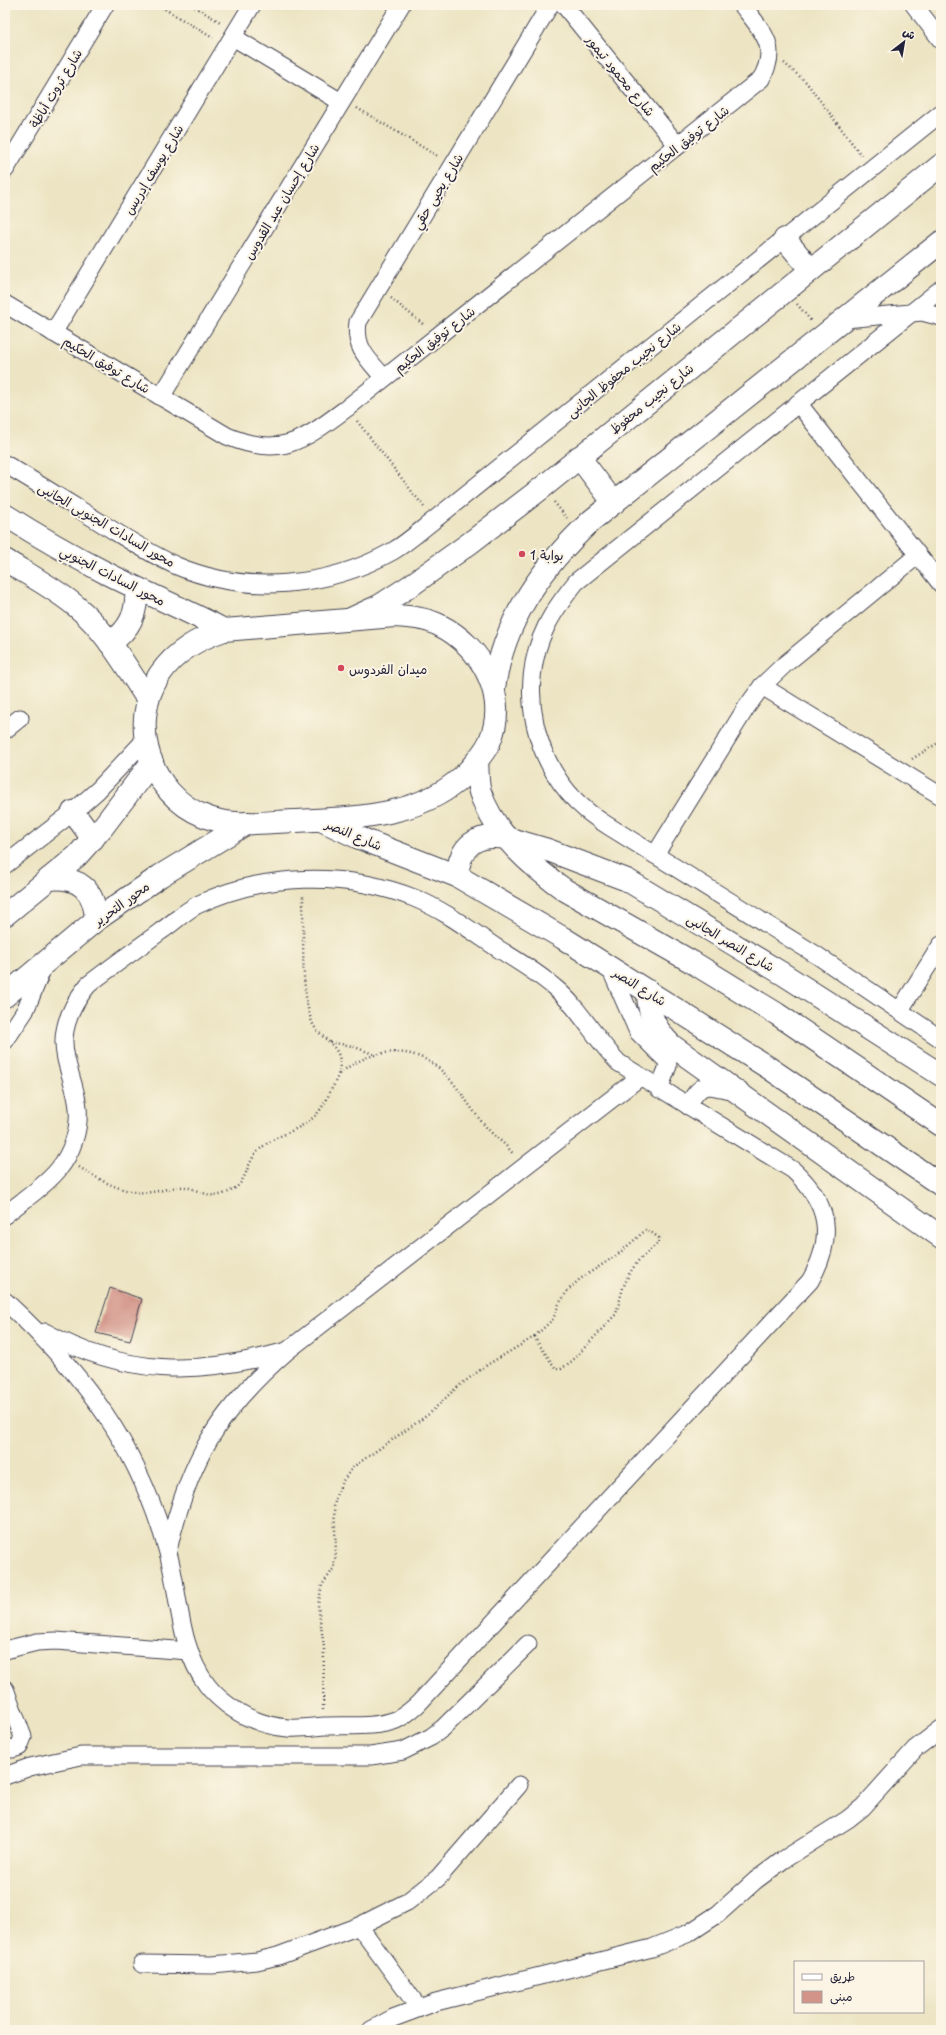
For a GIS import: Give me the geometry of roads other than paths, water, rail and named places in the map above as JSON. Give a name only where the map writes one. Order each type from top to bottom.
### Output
[{"type":"main road","name":"شارع نجيب محفوظ","points":[[353,618],[379,606],[410,586],[543,487],[810,269],[941,165]]},
{"type":"main road","points":[[785,239],[810,269]]},
{"type":"main road","points":[[494,688],[485,668],[472,650],[456,635],[437,624],[416,617],[395,616],[353,618],[224,630],[200,638],[178,654],[160,675],[148,700],[144,727],[145,740],[158,776],[168,791],[185,805],[204,816],[224,822],[247,823],[320,820],[368,815],[410,807],[434,797],[457,784],[477,761],[489,744],[496,719],[494,688],[498,662],[509,632],[524,602],[542,573],[564,547],[614,503],[941,242]]},
{"type":"main road","points":[[579,457],[614,503]]},
{"type":"main road","name":"محور السادات الجنوبي","points":[[5,515],[59,548],[136,588],[194,614],[224,630]]},
{"type":"main road","points":[[5,560],[72,602],[89,618],[110,643],[148,700]]},
{"type":"main road","points":[[110,643],[124,631],[134,616],[136,607],[136,588]]},
{"type":"main road","points":[[477,761],[480,790],[488,810],[507,838],[527,860],[565,890],[692,962],[777,1014],[941,1125]]},
{"type":"main road","points":[[5,914],[77,856],[93,838],[152,762]]},
{"type":"main road","points":[[73,812],[93,838]]},
{"type":"main road","name":"شارع النصر","points":[[320,820],[357,837],[457,876],[648,991],[776,1073],[941,1185]]},
{"type":"main road","name":"محور التحرير","points":[[5,996],[44,965],[96,920],[160,876],[247,823]]},
{"type":"main road","name":"شارع النصر الجانبى","points":[[457,876],[459,861],[466,848],[478,840],[492,836],[507,838],[548,850],[627,880],[783,974],[941,1075]]},
{"type":"main road","points":[[49,879],[61,878],[73,881],[84,887],[92,896],[96,908],[96,920]]},
{"type":"main road","points":[[648,991],[650,1015],[662,1036],[671,1045],[941,1237]]},
{"type":"street","name":"شارع ثروت أباظة","points":[[5,170],[105,5]]},
{"type":"street","name":"شارع يوسف إدريس","points":[[53,333],[252,5]]},
{"type":"street","name":"شارع إحسان عبد القدوس","points":[[161,397],[401,5]]},
{"type":"street","name":"شارع يحيى حقي","points":[[384,378],[364,354],[359,344],[357,333],[358,322],[550,5]]},
{"type":"street","name":"شارع محمود تيمور","points":[[564,5],[678,146]]},
{"type":"street","name":"شارع توفيق الحكيم","points":[[5,304],[227,436],[245,444],[263,447],[282,446],[300,440],[316,431],[347,408],[761,79],[767,69],[770,57],[769,45],[765,34],[742,5]]},
{"type":"street","points":[[914,5],[941,40]]},
{"type":"street","points":[[232,38],[342,100]]},
{"type":"street","name":"شارع نجيب محفوظ الجانبى","points":[[283,584],[312,581],[340,574],[368,564],[394,550],[434,520],[941,113]]},
{"type":"street","points":[[941,289],[576,582],[559,604],[543,635],[536,655],[532,682],[532,711],[538,739],[550,766],[566,789],[585,810],[818,956],[941,1038]]},
{"type":"street","points":[[845,319],[922,312],[941,317]]},
{"type":"street","points":[[798,404],[941,584]]},
{"type":"street","name":"محور السادات الجنوبى الجانبى","points":[[5,464],[153,555],[178,566],[203,575],[229,581],[256,584],[283,584]]},
{"type":"street","points":[[655,855],[746,708],[762,686],[784,665],[918,555]]},
{"type":"street","points":[[762,686],[941,796]]},
{"type":"street","points":[[5,730],[20,718]]},
{"type":"street","points":[[5,865],[73,812],[98,790],[145,740]]},
{"type":"street","points":[[5,1215],[42,1186],[58,1170],[70,1151],[77,1130],[78,1107],[66,1059],[64,1039],[67,1019],[75,1001],[88,985],[196,906],[230,892],[267,883],[302,879],[341,880],[378,887],[414,898],[448,915],[554,986],[573,1004],[604,1048],[620,1063],[659,1089],[793,1170],[809,1184],[820,1202],[825,1222],[826,1243],[820,1263],[810,1281],[418,1704],[406,1714],[395,1720],[379,1724],[289,1728],[270,1725],[252,1719],[235,1710],[220,1699],[207,1684],[189,1651],[168,1550],[145,1487],[114,1427],[84,1384],[61,1355],[5,1301]]},
{"type":"street","points":[[900,1010],[941,945]]},
{"type":"street","points":[[5,1041],[25,1011],[44,965]]},
{"type":"street","points":[[610,968],[638,1032],[667,1060],[668,1066],[659,1089]]},
{"type":"street","points":[[168,1550],[177,1512],[190,1474],[208,1439],[230,1407],[257,1377],[287,1351],[640,1077]]},
{"type":"street","points":[[688,1106],[694,1094],[701,1087],[709,1086],[736,1091]]},
{"type":"street","points":[[29,1323],[63,1342],[98,1356],[135,1365],[173,1369],[212,1368],[249,1362],[287,1351]]},
{"type":"street","points":[[5,1650],[37,1642],[56,1641],[189,1651]]},
{"type":"street","points":[[5,1776],[30,1767],[81,1756],[371,1756],[403,1751],[418,1745],[443,1728],[528,1644]]},
{"type":"street","points":[[5,1688],[23,1737],[18,1747],[14,1749],[5,1748]]},
{"type":"street","points":[[371,2030],[393,2018],[419,2008],[652,1948],[689,1933],[718,1914],[756,1880],[783,1860],[848,1819],[863,1807],[916,1749],[941,1729]]},
{"type":"street","points":[[142,1964],[212,1966],[257,1961],[278,1956],[359,1926],[407,1902],[438,1878],[519,1785]]},
{"type":"street","points":[[359,1926],[419,2008]]},
{"type":"place","name":"بوابة 1","points":[[522,554]]},
{"type":"place","name":"ميدان الفردوس","points":[[341,668]]}]
